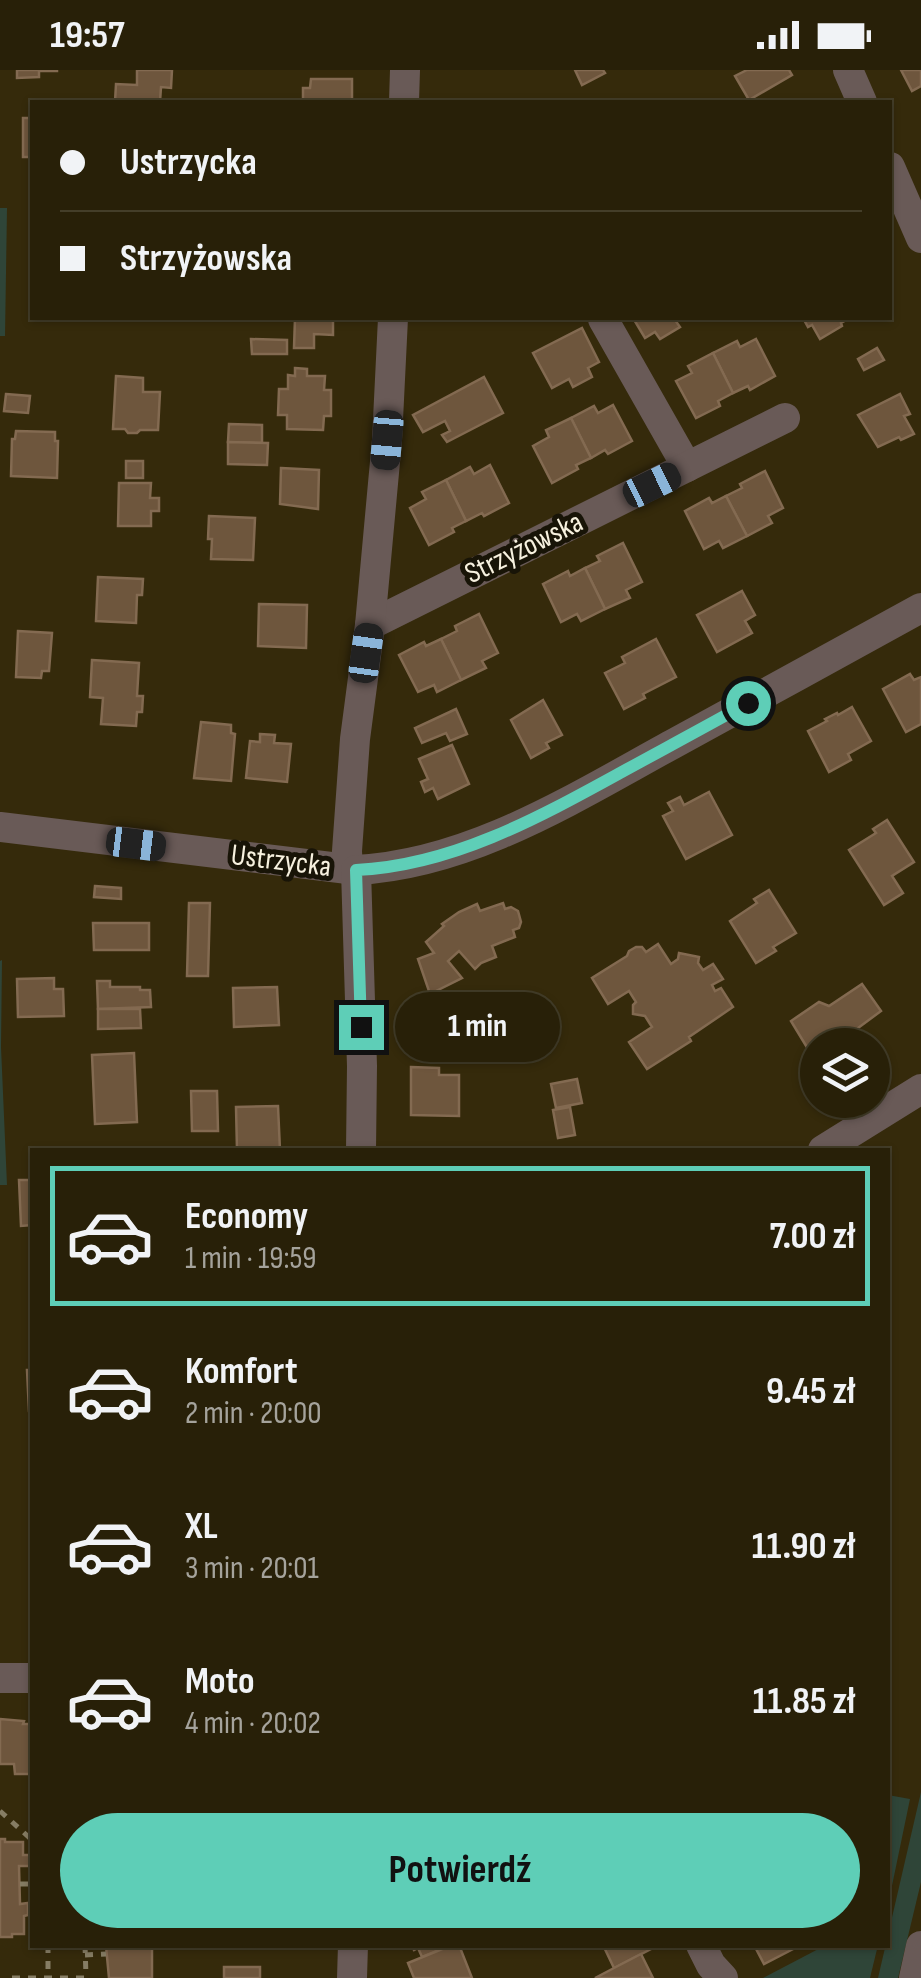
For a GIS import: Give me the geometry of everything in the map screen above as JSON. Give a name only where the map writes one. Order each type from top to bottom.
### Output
[{"type":"street","points":[[404,100],[406,70]]},
{"type":"street","points":[[848,70],[861,100]]},
{"type":"street","points":[[892,173],[921,238]]},
{"type":"street","points":[[361,1148],[362,1066],[352,870],[347,851],[387,440],[393,320]]},
{"type":"street","points":[[605,320],[687,467]]},
{"type":"street","name":"Strzyżowska","points":[[370,625],[786,418]]},
{"type":"street","name":"Ustrzycka","points":[[0,826],[352,870],[412,864],[494,836],[568,802],[921,608]]},
{"type":"street","points":[[826,1148],[921,1089]]},
{"type":"street","points":[[0,1678],[30,1678]]},
{"type":"street","points":[[914,1978],[921,1946]]},
{"type":"street","points":[[352,1948],[352,1978]]},
{"type":"street","points":[[703,1948],[723,1978]]},
{"type":"path","points":[[2,1814],[30,1838]]},
{"type":"path","points":[[20,1884],[30,1884]]},
{"type":"path","points":[[48,1948],[48,1978]]},
{"type":"path","points":[[12,1978],[87,1977],[85,1948]]},
{"type":"path","points":[[85,1955],[106,1954]]},
{"type":"green space","points":[[0,208],[7,208],[5,336],[0,336]]},
{"type":"green space","points":[[0,961],[7,1185],[0,1185]]},
{"type":"green space","points":[[921,1792],[921,1882],[898,1978],[878,1978],[885,1948],[890,1948],[890,1926]]},
{"type":"green space","points":[[890,1795],[910,1799],[890,1895]]},
{"type":"green space","points":[[820,1948],[877,1948],[870,1978],[763,1978]]},
{"type":"building","points":[[17,70],[57,71],[39,71],[39,77],[17,78]]},
{"type":"building","points":[[137,70],[172,70],[171,88],[161,87],[160,100],[115,100],[116,84],[137,85]]},
{"type":"building","points":[[575,70],[603,70],[605,73],[582,85]]},
{"type":"building","points":[[747,70],[789,70],[792,75],[749,100],[735,76]]},
{"type":"building","points":[[901,70],[921,70],[921,86],[912,91]]},
{"type":"building","points":[[311,79],[352,79],[352,100],[303,100],[303,88],[310,88]]},
{"type":"building","points":[[23,118],[30,118],[30,157],[23,157]]},
{"type":"building","points":[[295,320],[333,320],[333,335],[314,334],[314,348],[294,348]]},
{"type":"building","points":[[634,320],[675,320],[680,327],[660,339],[655,332],[645,338]]},
{"type":"building","points":[[804,320],[846,320],[820,339],[812,325],[808,327]]},
{"type":"building","points":[[582,328],[599,362],[588,368],[592,377],[573,387],[569,379],[552,388],[533,353]]},
{"type":"building","points":[[251,339],[287,340],[287,354],[252,354]]},
{"type":"building","points":[[756,339],[775,376],[750,390],[748,386],[733,393],[713,353],[737,341],[740,347]]},
{"type":"building","points":[[877,348],[884,360],[864,370],[858,359]]},
{"type":"building","points":[[713,353],[733,393],[718,401],[720,406],[696,418],[676,381],[692,373],[688,366]]},
{"type":"building","points":[[295,368],[307,369],[307,376],[325,376],[324,390],[331,390],[331,416],[324,416],[323,430],[287,429],[287,415],[278,415],[279,389],[288,389],[288,375],[295,376]]},
{"type":"building","points":[[116,376],[143,378],[143,392],[160,392],[158,430],[128,433],[125,429],[113,429]]},
{"type":"building","points":[[484,377],[503,413],[447,442],[442,435],[450,431],[445,421],[423,432],[413,415]]},
{"type":"building","points":[[6,394],[30,396],[28,413],[4,411]]},
{"type":"building","points":[[900,394],[910,414],[904,416],[914,434],[878,447],[858,415]]},
{"type":"building","points":[[613,405],[632,441],[591,458],[571,418],[594,406],[598,413]]},
{"type":"building","points":[[571,418],[591,458],[552,483],[533,446],[549,437],[546,430]]},
{"type":"building","points":[[229,424],[262,425],[262,443],[228,442]]},
{"type":"building","points":[[16,431],[55,432],[57,478],[11,476],[12,439]]},
{"type":"building","points":[[228,442],[268,443],[267,465],[228,464]]},
{"type":"building","points":[[126,461],[143,461],[143,478],[126,478]]},
{"type":"building","points":[[490,465],[509,503],[466,521],[446,480],[470,467],[474,474]]},
{"type":"building","points":[[281,468],[319,470],[318,509],[280,504]]},
{"type":"building","points":[[765,471],[783,508],[768,516],[772,523],[747,536],[726,496]]},
{"type":"building","points":[[446,480],[466,521],[429,545],[410,508],[426,499],[422,492]]},
{"type":"building","points":[[119,483],[151,483],[150,498],[159,498],[159,511],[151,511],[151,526],[118,526]]},
{"type":"building","points":[[726,496],[747,536],[723,548],[719,541],[704,549],[685,511],[709,498],[712,503]]},
{"type":"building","points":[[209,516],[255,518],[253,560],[211,559]]},
{"type":"building","points":[[623,543],[642,582],[626,590],[630,598],[605,609],[585,568],[600,561],[597,556]]},
{"type":"building","points":[[585,568],[605,609],[581,621],[577,614],[561,622],[543,584],[568,571],[570,576]]},
{"type":"building","points":[[98,577],[143,579],[142,595],[137,595],[136,623],[96,621]]},
{"type":"building","points":[[742,591],[755,615],[745,621],[752,633],[717,652],[697,615]]},
{"type":"building","points":[[259,604],[307,605],[306,648],[258,646]]},
{"type":"building","points":[[479,614],[498,653],[482,661],[486,668],[461,680],[441,639],[457,631],[455,626]]},
{"type":"building","points":[[18,631],[52,633],[49,671],[42,671],[41,678],[16,677]]},
{"type":"building","points":[[441,639],[461,680],[437,692],[434,685],[418,692],[399,655],[424,642],[426,646]]},
{"type":"building","points":[[656,639],[676,677],[624,709],[605,673],[625,663],[622,657]]},
{"type":"building","points":[[92,660],[139,663],[137,696],[143,696],[136,726],[101,724],[103,698],[90,697]]},
{"type":"building","points":[[910,674],[914,680],[921,677],[921,724],[906,732],[883,689]]},
{"type":"building","points":[[543,700],[562,735],[546,743],[549,748],[531,758],[511,720]]},
{"type":"building","points":[[852,707],[871,741],[848,754],[851,760],[829,772],[808,731]]},
{"type":"building","points":[[456,709],[467,734],[450,741],[446,733],[422,743],[415,728]]},
{"type":"building","points":[[201,722],[231,725],[231,733],[235,734],[231,781],[194,778]]},
{"type":"building","points":[[260,734],[275,735],[274,743],[291,744],[287,782],[246,778],[250,741],[260,742]]},
{"type":"building","points":[[452,745],[469,784],[438,799],[433,788],[425,792],[421,782],[428,779],[419,759]]},
{"type":"building","points":[[709,792],[732,835],[686,859],[663,816],[673,811],[668,803],[680,797],[684,805]]},
{"type":"building","points":[[887,820],[914,862],[892,876],[903,893],[884,905],[849,850],[876,833],[873,829]]},
{"type":"building","points":[[95,886],[121,888],[121,899],[94,897]]},
{"type":"building","points":[[769,890],[796,933],[756,963],[730,921]]},
{"type":"building","points":[[189,903],[210,903],[208,976],[187,976]]},
{"type":"building","points":[[503,903],[505,909],[518,911],[521,922],[513,930],[515,937],[492,946],[496,957],[475,969],[459,951],[448,961],[462,978],[430,994],[418,959],[434,953],[426,942],[459,912],[477,904],[480,911]]},
{"type":"building","points":[[93,923],[149,923],[149,950],[94,950]]},
{"type":"building","points":[[658,944],[671,964],[679,953],[699,957],[703,970],[713,964],[723,979],[712,985],[715,991],[721,988],[733,1007],[689,1037],[691,1041],[647,1069],[629,1042],[652,1027],[645,1016],[633,1014],[636,1002],[629,991],[608,1004],[592,978],[636,947],[646,952]]},
{"type":"building","points":[[54,978],[54,989],[63,989],[64,1016],[18,1017],[17,979]]},
{"type":"building","points":[[97,981],[110,981],[110,987],[150,990],[151,1007],[98,1009]]},
{"type":"building","points":[[862,984],[881,1011],[858,1028],[800,1028],[800,1036],[791,1021],[819,1002],[829,1006]]},
{"type":"building","points":[[277,987],[279,1025],[234,1027],[233,988]]},
{"type":"building","points":[[98,1009],[140,1009],[141,1028],[98,1029]]},
{"type":"building","points":[[134,1053],[137,1122],[95,1124],[92,1055]]},
{"type":"building","points":[[411,1067],[439,1068],[439,1075],[459,1075],[459,1116],[411,1115]]},
{"type":"building","points":[[577,1079],[582,1103],[556,1108],[551,1084]]},
{"type":"building","points":[[191,1091],[217,1091],[218,1131],[192,1131]]},
{"type":"building","points":[[278,1106],[280,1148],[237,1148],[236,1107]]},
{"type":"building","points":[[570,1107],[575,1135],[558,1138],[553,1110]]},
{"type":"building","points":[[19,1180],[30,1180],[30,1225],[21,1226]]},
{"type":"building","points":[[27,1370],[30,1370],[29,1411]]},
{"type":"building","points":[[0,1719],[30,1724],[30,1774],[15,1774],[14,1764],[0,1764]]},
{"type":"building","points":[[0,1839],[23,1842],[23,1855],[30,1855],[30,1866],[19,1866],[20,1904],[28,1903],[24,1934],[12,1937],[0,1937]]},
{"type":"building","points":[[106,1948],[152,1948],[152,1978],[109,1978]]},
{"type":"building","points":[[418,1948],[444,1948],[422,1957]]},
{"type":"building","points":[[445,1948],[460,1948],[472,1978],[414,1978],[408,1963]]},
{"type":"building","points":[[604,1948],[653,1948],[614,1968]]},
{"type":"building","points":[[756,1948],[795,1948],[764,1964]]},
{"type":"building","points":[[641,1954],[653,1978],[595,1978],[614,1968]]},
{"type":"building","points":[[224,1967],[260,1967],[260,1978],[224,1978]]},
{"type":"route","points":[[361,1027],[356,870],[412,864],[494,836],[568,802],[748,703]]}]
